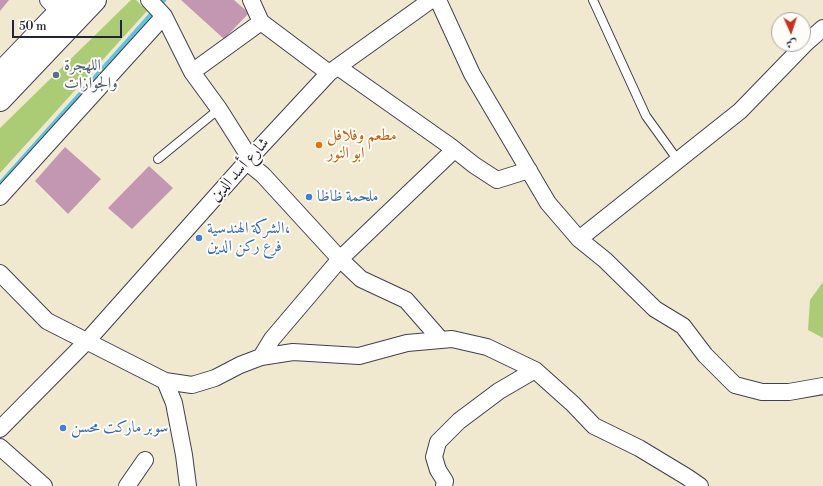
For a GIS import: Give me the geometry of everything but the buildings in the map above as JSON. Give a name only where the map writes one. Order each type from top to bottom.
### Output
[{"type":"main road","points":[[0,100],[95,0]]},
{"type":"main road","points":[[0,74],[60,4]]},
{"type":"street","points":[[251,0],[260,22],[454,150],[496,180],[528,170]]},
{"type":"street","name":"شارع أسد الدين","points":[[0,429],[87,341],[249,160],[333,70],[431,0]]},
{"type":"street","points":[[438,0],[472,74],[528,170],[548,203],[579,239],[605,260],[656,309],[683,326],[705,355],[735,385],[762,392],[789,392],[823,386]]},
{"type":"street","points":[[0,198],[155,7],[192,72],[219,109],[249,160],[340,259],[361,279],[406,300],[441,340]]},
{"type":"street","points":[[192,72],[260,22]]},
{"type":"street","points":[[579,239],[677,159],[740,111],[806,43],[823,28]]},
{"type":"street","points":[[262,357],[272,339],[340,259],[454,150]]},
{"type":"street","points":[[0,273],[47,321],[165,381],[192,385],[214,378],[240,365],[262,357],[293,352],[360,356],[407,343],[452,339],[487,347],[535,370],[573,404],[594,426],[639,448],[690,483]]},
{"type":"street","points":[[444,486],[445,481],[438,470],[434,457],[438,442],[459,421],[499,391],[535,370]]},
{"type":"street","points":[[165,381],[174,403],[184,455],[188,486]]},
{"type":"street","points":[[0,447],[44,486]]},
{"type":"street","points":[[127,486],[145,460]]},
{"type":"lane","points":[[592,0],[646,116],[677,159]]},
{"type":"lane","points":[[158,159],[219,109]]},
{"type":"green space","points":[[131,0],[136,0],[147,11],[0,173],[0,128]]},
{"type":"green space","points":[[823,282],[823,338],[808,330],[810,300]]},
{"type":"waterway","points":[[0,184],[164,0]]},
{"type":"place","name":"اللهجرة والجوازات","points":[[56,75]]},
{"type":"place","name":"مطعم وفلافل ابو النور","points":[[319,145]]},
{"type":"place","name":"ملحمة ظاظا","points":[[309,197]]},
{"type":"place","name":"الشركة الهندسية، فرع ركن الدين","points":[[199,238]]},
{"type":"place","name":"سوبر ماركت محسن","points":[[63,428]]}]
